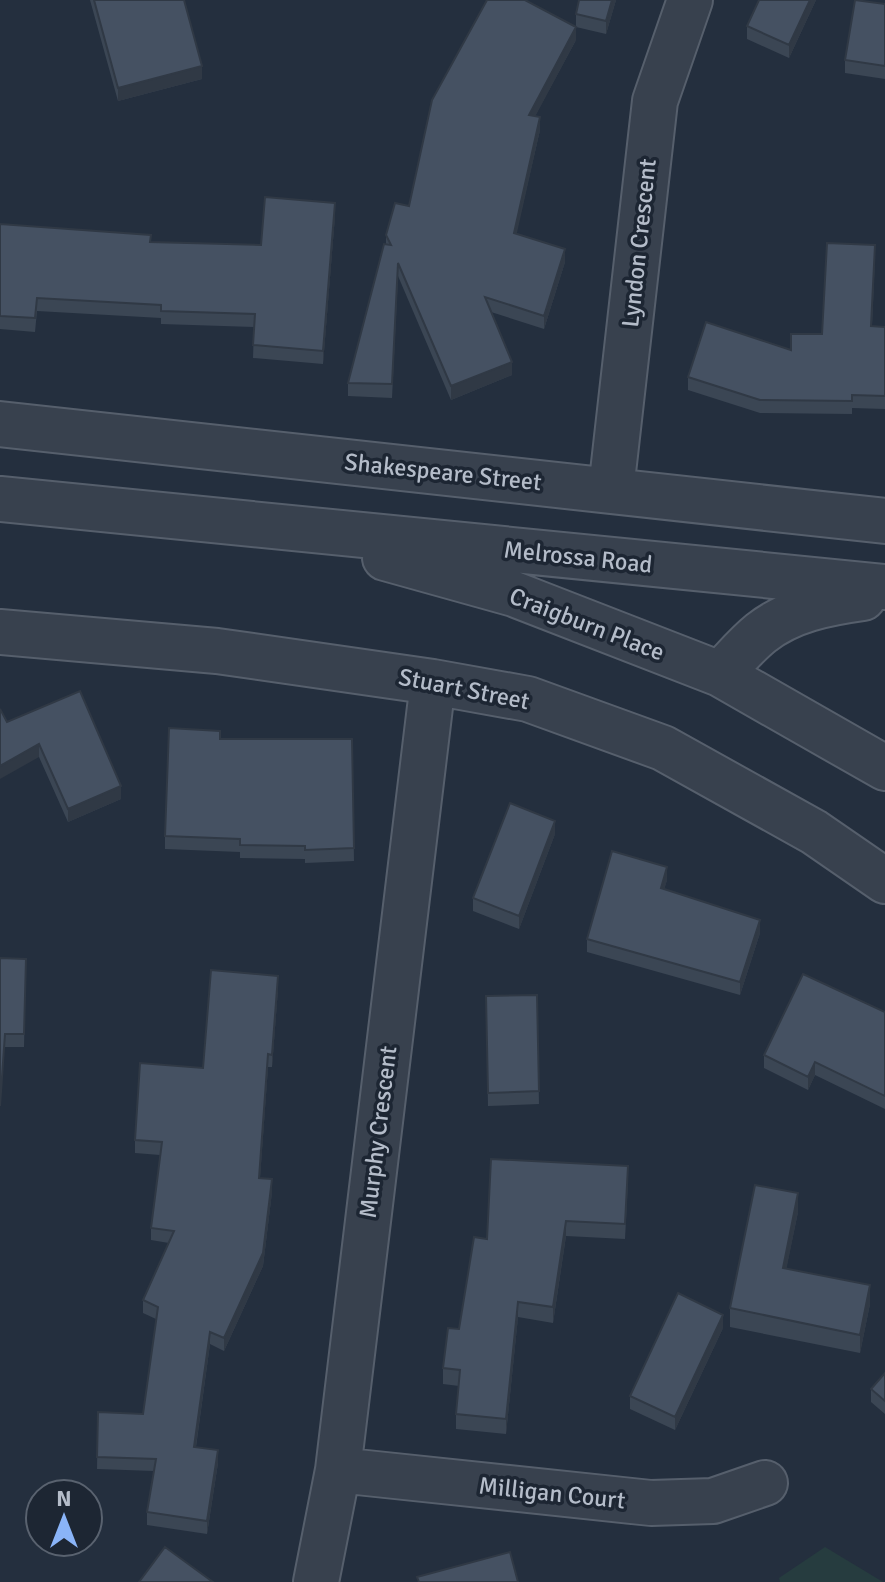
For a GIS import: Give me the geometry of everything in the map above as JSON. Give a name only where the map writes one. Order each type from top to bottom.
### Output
[{"type":"street","name":"Lyndon Crescent","points":[[611,490],[655,101],[690,0]]},
{"type":"street","name":"Shakespeare Street","points":[[0,424],[885,521]]},
{"type":"street","points":[[0,499],[271,526]]},
{"type":"street","name":"Melrossa Road","points":[[271,526],[885,587]]},
{"type":"street","name":"Craigburn Place","points":[[271,526],[514,594],[720,674],[885,768]]},
{"type":"street","points":[[720,674],[760,633],[790,616],[822,604],[885,594]]},
{"type":"street","name":"Stuart Street","points":[[0,632],[217,651],[528,699],[663,748],[814,832],[885,881]]},
{"type":"street","name":"Murphy Crescent","points":[[316,1582],[338,1470],[433,682]]},
{"type":"street","name":"Milligan Court","points":[[338,1470],[651,1503],[713,1501],[765,1483]]},
{"type":"green space","points":[[825,1547],[883,1582],[780,1582],[779,1578]]},
{"type":"building","points":[[94,0],[184,0],[202,66],[118,88]]},
{"type":"building","points":[[487,0],[525,0],[576,27],[529,115],[540,117],[514,233],[565,249],[544,316],[485,297],[512,362],[451,386],[398,263],[392,384],[348,383],[384,244],[391,245],[386,235],[395,203],[409,206],[432,100]]},
{"type":"building","points":[[579,0],[612,0],[606,21],[576,14]]},
{"type":"building","points":[[759,0],[810,0],[789,45],[747,26]]},
{"type":"building","points":[[855,0],[885,4],[885,66],[845,60]]},
{"type":"building","points":[[265,197],[335,203],[323,351],[253,345],[255,314],[161,311],[161,305],[37,298],[35,318],[0,316],[0,224],[151,235],[150,242],[261,245]]},
{"type":"building","points":[[827,243],[875,245],[871,326],[885,327],[885,396],[852,395],[852,401],[760,400],[688,377],[706,322],[791,350],[791,334],[822,334]]},
{"type":"building","points":[[80,691],[121,786],[68,809],[39,744],[0,766],[0,709],[7,722]]},
{"type":"building","points":[[169,728],[220,731],[220,739],[352,739],[354,848],[305,850],[305,846],[240,845],[240,839],[165,836]]},
{"type":"building","points":[[510,803],[555,821],[519,916],[473,898]]},
{"type":"building","points":[[612,851],[667,867],[661,888],[760,920],[740,982],[587,939]]},
{"type":"building","points":[[0,958],[26,959],[24,1034],[5,1034],[0,1106]]},
{"type":"building","points":[[211,970],[278,976],[272,1055],[268,1054],[259,1178],[272,1179],[263,1253],[224,1338],[210,1332],[194,1447],[218,1450],[207,1521],[147,1512],[156,1459],[97,1457],[98,1412],[143,1414],[158,1307],[143,1300],[174,1231],[151,1228],[162,1142],[135,1140],[140,1063],[203,1068]]},
{"type":"building","points":[[803,974],[885,1012],[885,1096],[815,1062],[808,1077],[764,1055]]},
{"type":"building","points":[[537,995],[539,1091],[488,1093],[486,996]]},
{"type":"building","points":[[491,1159],[628,1166],[625,1224],[566,1221],[553,1307],[518,1302],[506,1419],[456,1414],[460,1370],[443,1368],[448,1328],[459,1329],[474,1237],[487,1239]]},
{"type":"building","points":[[755,1185],[798,1193],[783,1268],[870,1285],[860,1335],[730,1308]]},
{"type":"building","points":[[678,1293],[723,1315],[675,1417],[630,1396]]},
{"type":"building","points":[[885,1373],[885,1401],[871,1389]]},
{"type":"building","points":[[165,1547],[213,1582],[139,1582]]},
{"type":"building","points":[[510,1552],[518,1582],[419,1582],[417,1577]]}]
